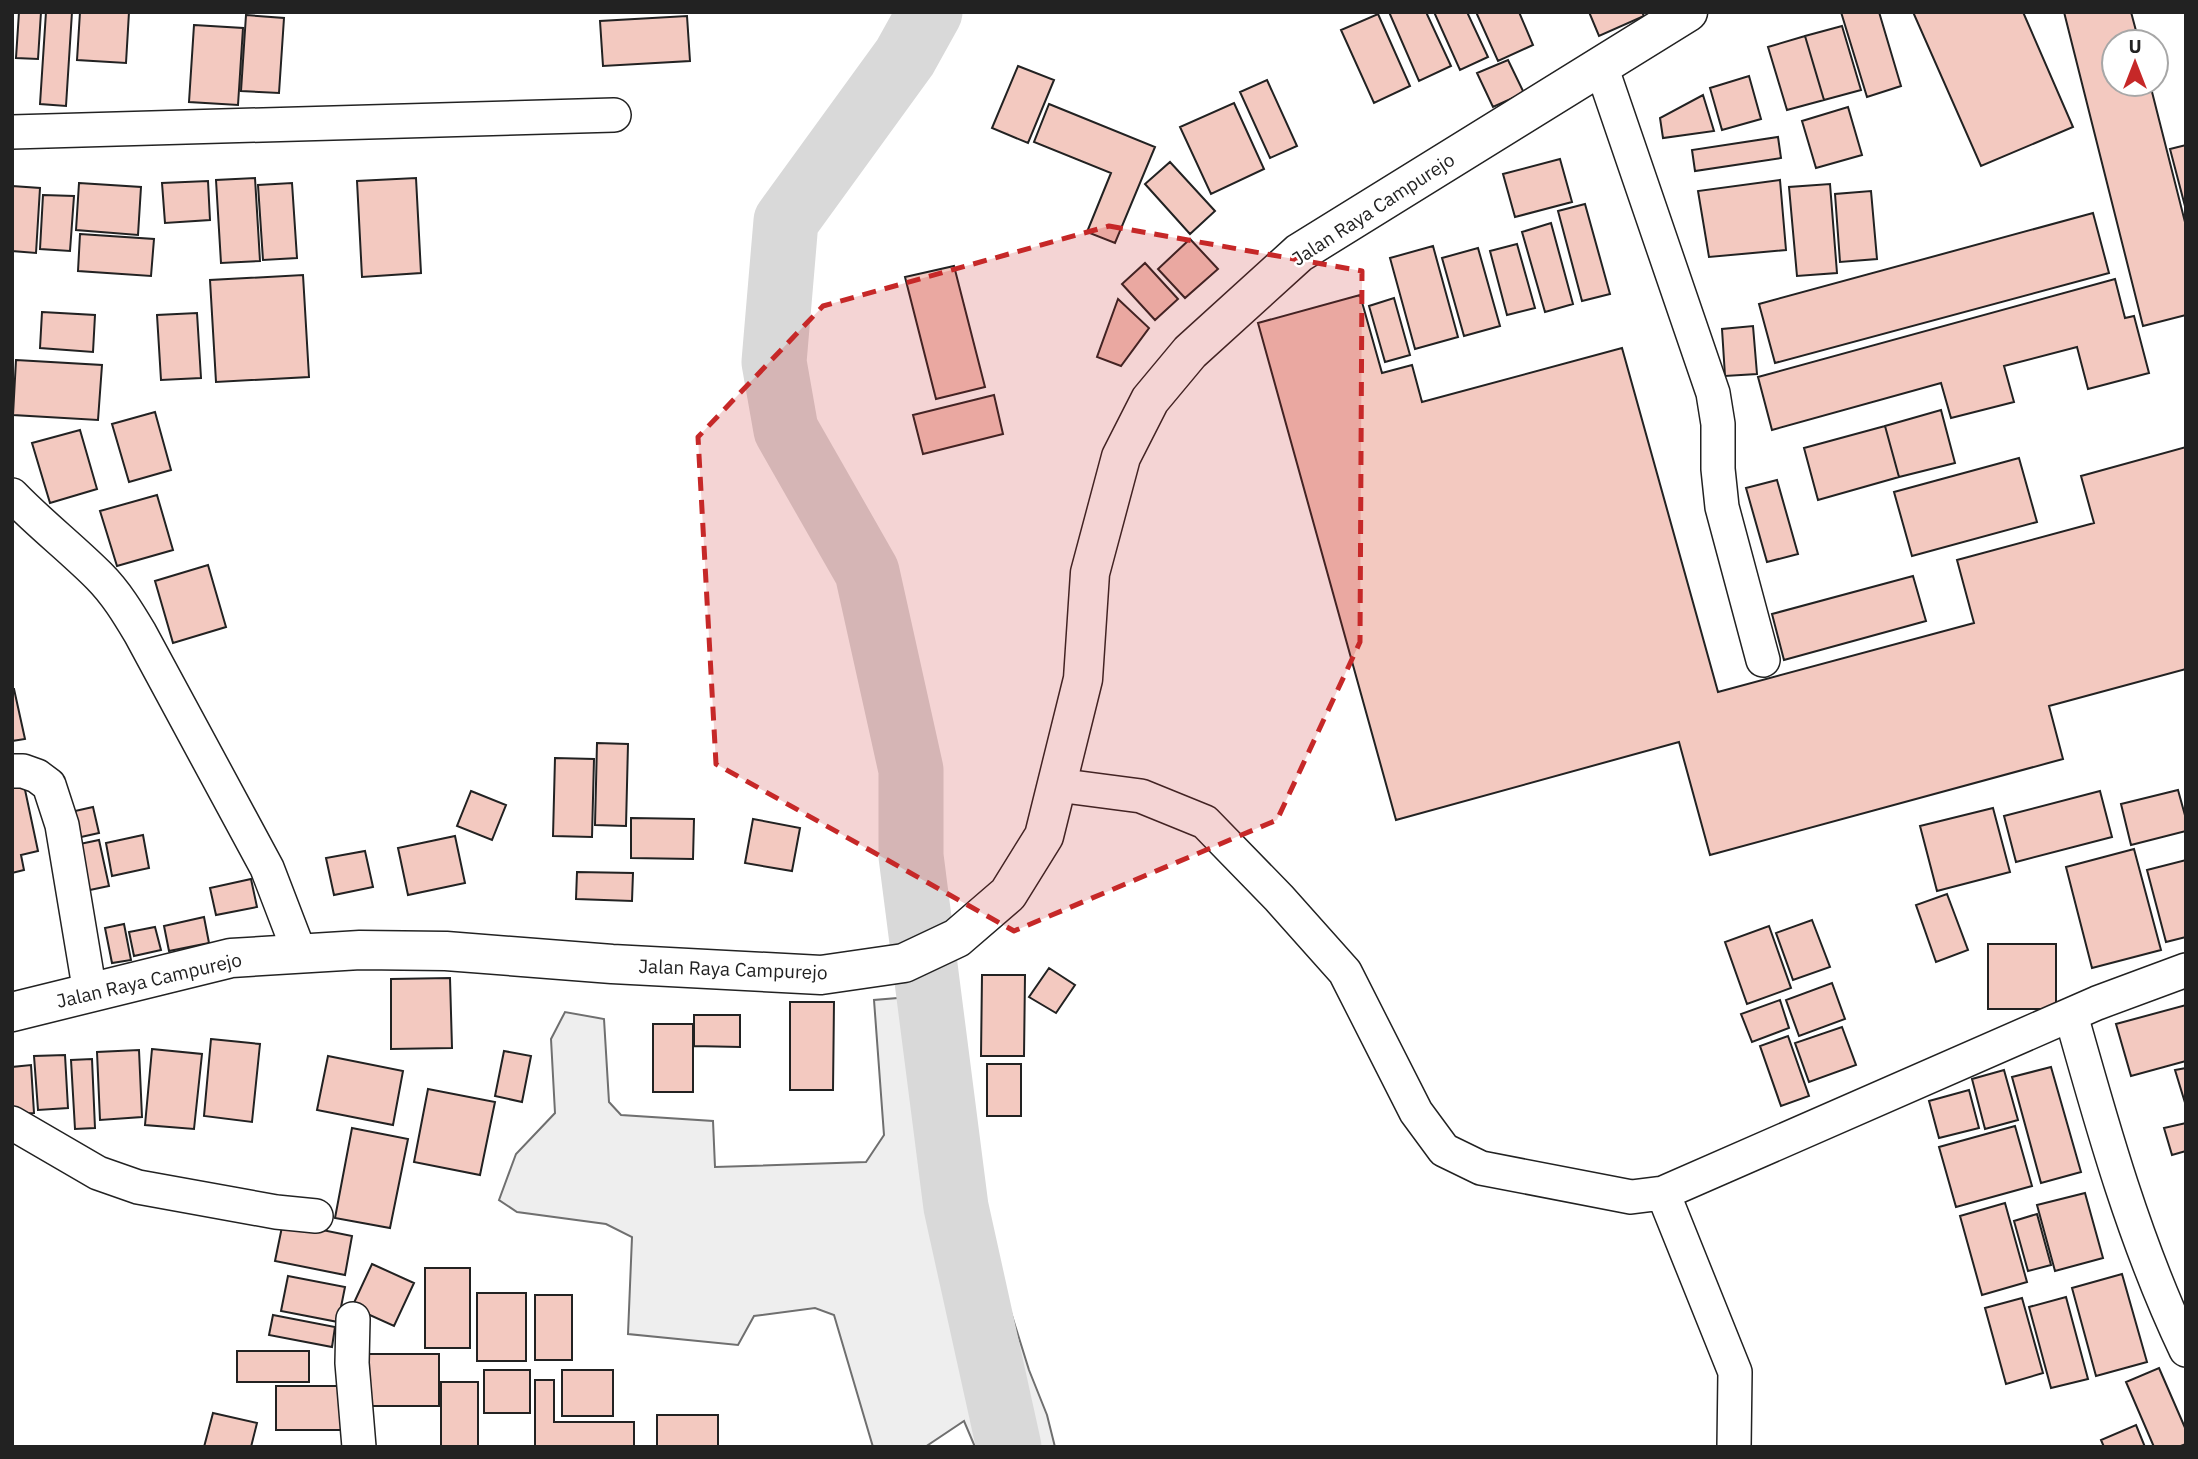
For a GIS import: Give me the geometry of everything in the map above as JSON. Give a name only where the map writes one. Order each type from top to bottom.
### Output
[{"type":"main road","name":"Jalan Raya Campurejo","points":[[12,1012],[231,958],[360,950],[446,951],[612,964],[821,975],[904,963],[957,938],[1008,894],[1044,836],[1083,679],[1090,573],[1121,457],[1150,400],[1190,352],[1299,253],[1688,12]]},
{"type":"street","points":[[1601,66],[1713,393],[1718,424],[1718,469],[1722,507],[1763,660]]},
{"type":"street","points":[[12,132],[614,115]]},
{"type":"street","points":[[12,495],[40,525],[100,577],[119,599],[267,869],[300,954]]},
{"type":"street","points":[[12,771],[23,771],[37,776],[49,785],[62,825],[90,993]]},
{"type":"street","points":[[1057,785],[1141,796],[1205,822],[1279,898],[1345,972],[1416,1112],[1444,1150],[1481,1168],[1631,1197],[1663,1193],[2071,1015],[2186,970]]},
{"type":"street","points":[[2071,1015],[2116,1174],[2171,1318],[2186,1350]]},
{"type":"street","points":[[12,1123],[98,1173],[138,1187],[276,1212],[316,1216]]},
{"type":"street","points":[[1663,1193],[1735,1372],[1734,1447]]},
{"type":"street","points":[[353,1319],[352,1363],[359,1447]]},
{"type":"highlighted area","points":[[1109,226],[1362,271],[1360,642],[1277,820],[1014,931],[716,764],[698,437],[823,306]]},
{"type":"shaded area","points":[[946,994],[959,1120],[975,1139],[993,1255],[1029,1370],[1047,1415],[1055,1447],[975,1447],[964,1421],[925,1447],[873,1447],[834,1315],[815,1308],[754,1316],[738,1345],[628,1334],[632,1237],[606,1224],[517,1212],[499,1200],[516,1154],[555,1113],[551,1039],[565,1012],[604,1019],[609,1102],[621,1115],[713,1121],[715,1167],[866,1162],[884,1135],[874,1000]]},
{"type":"building","points":[[19,12],[41,12],[38,59],[16,58]]},
{"type":"building","points":[[46,12],[72,12],[66,106],[40,104]]},
{"type":"building","points":[[80,12],[129,12],[126,63],[77,60]]},
{"type":"building","points":[[1389,12],[1426,12],[1451,66],[1419,81]]},
{"type":"building","points":[[1434,12],[1467,12],[1488,57],[1460,70]]},
{"type":"building","points":[[1476,12],[1519,12],[1533,45],[1498,61]]},
{"type":"building","points":[[1589,12],[1642,12],[1644,16],[1599,36]]},
{"type":"building","points":[[1841,12],[1879,12],[1901,86],[1867,97]]},
{"type":"building","points":[[1913,12],[2023,12],[2073,127],[1981,166]]},
{"type":"building","points":[[2064,12],[2131,12],[2135,28],[2100,28],[2100,98],[2154,98],[2186,226],[2186,315],[2143,326]]},
{"type":"building","points":[[1378,14],[1410,86],[1374,103],[1341,30]]},
{"type":"building","points":[[246,15],[284,18],[279,93],[241,91]]},
{"type":"building","points":[[687,16],[690,61],[603,66],[600,21]]},
{"type":"building","points":[[194,25],[243,28],[238,105],[189,102]]},
{"type":"building","points":[[1842,26],[1861,90],[1824,100],[1805,36]]},
{"type":"building","points":[[1805,36],[1824,100],[1787,110],[1768,47]]},
{"type":"building","points":[[1508,60],[1524,93],[1493,107],[1477,73]]},
{"type":"building","points":[[1018,66],[1054,80],[1028,143],[992,128]]},
{"type":"building","points":[[1749,76],[1761,119],[1722,130],[1710,88]]},
{"type":"building","points":[[1267,80],[1297,146],[1270,158],[1240,92]]},
{"type":"building","points":[[1703,95],[1714,131],[1663,138],[1660,118]]},
{"type":"building","points":[[1234,103],[1264,169],[1211,194],[1180,127]]},
{"type":"building","points":[[1049,104],[1155,147],[1115,243],[1087,232],[1111,173],[1034,142]]},
{"type":"building","points":[[1848,107],[1862,155],[1816,168],[1802,121]]},
{"type":"building","points":[[1778,137],[1781,158],[1695,171],[1692,150]]},
{"type":"building","points":[[2186,145],[2186,210],[2170,149]]},
{"type":"building","points":[[1560,159],[1572,202],[1515,217],[1503,174]]},
{"type":"building","points":[[1170,162],[1215,211],[1190,234],[1145,184]]},
{"type":"building","points":[[255,178],[260,261],[221,263],[216,180]]},
{"type":"building","points":[[416,178],[421,273],[362,277],[357,181]]},
{"type":"building","points":[[1780,180],[1786,250],[1709,257],[1698,191]]},
{"type":"building","points":[[208,181],[210,220],[165,223],[162,183]]},
{"type":"building","points":[[79,183],[141,187],[138,235],[76,230]]},
{"type":"building","points":[[292,183],[297,258],[263,260],[258,185]]},
{"type":"building","points":[[1830,184],[1837,273],[1797,276],[1789,187]]},
{"type":"building","points":[[12,186],[40,188],[36,253],[12,251]]},
{"type":"building","points":[[1871,191],[1877,259],[1840,262],[1835,194]]},
{"type":"building","points":[[43,195],[74,196],[70,251],[40,249]]},
{"type":"building","points":[[1585,204],[1610,294],[1582,301],[1558,211]]},
{"type":"building","points":[[2093,213],[2109,273],[1775,363],[1759,304]]},
{"type":"building","points":[[1551,223],[1573,304],[1545,312],[1522,232]]},
{"type":"building","points":[[80,234],[154,239],[151,276],[78,271]]},
{"type":"building","points":[[1190,239],[1218,269],[1185,298],[1158,269]]},
{"type":"building","points":[[1517,244],[1535,308],[1507,315],[1490,251]]},
{"type":"building","points":[[1433,246],[1458,337],[1415,349],[1390,258]]},
{"type":"building","points":[[1478,248],[1500,326],[1464,336],[1442,258]]},
{"type":"building","points":[[1145,263],[1178,299],[1155,320],[1122,284]]},
{"type":"building","points":[[954,266],[985,387],[936,399],[905,277]]},
{"type":"building","points":[[303,275],[309,377],[216,382],[210,280]]},
{"type":"building","points":[[2115,279],[2125,318],[2134,316],[2149,373],[2088,389],[2077,347],[2004,366],[2014,402],[1951,418],[1941,383],[1772,430],[1758,377]]},
{"type":"building","points":[[1360,295],[1382,373],[1412,365],[1422,402],[1622,348],[1718,692],[1974,623],[1957,560],[2094,523],[2081,476],[2186,447],[2186,669],[2049,706],[2063,759],[1710,855],[1679,742],[1396,820],[1258,323]]},
{"type":"building","points":[[1394,298],[1410,355],[1385,362],[1369,306]]},
{"type":"building","points":[[1118,299],[1149,328],[1121,366],[1097,357]]},
{"type":"building","points":[[42,312],[95,315],[93,352],[40,348]]},
{"type":"building","points":[[197,313],[201,378],[161,380],[157,315]]},
{"type":"building","points":[[1753,326],[1757,374],[1725,376],[1722,329]]},
{"type":"building","points":[[16,360],[102,365],[98,420],[13,415]]},
{"type":"building","points":[[994,395],[1003,434],[923,454],[913,415]]},
{"type":"building","points":[[1941,410],[1955,463],[1899,477],[1885,426]]},
{"type":"building","points":[[155,412],[171,470],[129,482],[112,424]]},
{"type":"building","points":[[1885,426],[1899,477],[1818,500],[1804,448]]},
{"type":"building","points":[[80,430],[97,489],[50,503],[32,443]]},
{"type":"building","points":[[2019,458],[2037,522],[1912,556],[1894,492]]},
{"type":"building","points":[[1777,480],[1798,554],[1767,562],[1746,488]]},
{"type":"building","points":[[157,495],[173,550],[117,566],[100,511]]},
{"type":"building","points":[[208,565],[226,627],[173,643],[155,581]]},
{"type":"building","points":[[1913,576],[1926,621],[1784,660],[1772,614]]},
{"type":"building","points":[[12,689],[25,739],[12,741]]},
{"type":"building","points":[[597,743],[628,744],[626,826],[595,825]]},
{"type":"building","points":[[555,758],[594,759],[592,837],[553,836]]},
{"type":"building","points":[[24,785],[38,851],[21,855],[24,870],[12,873],[12,787]]},
{"type":"building","points":[[2178,790],[2186,819],[2186,831],[2131,845],[2121,804]]},
{"type":"building","points":[[471,791],[506,805],[492,840],[457,826]]},
{"type":"building","points":[[2100,791],[2112,837],[2016,862],[2004,816]]},
{"type":"building","points":[[93,807],[99,833],[81,837],[75,811]]},
{"type":"building","points":[[1993,808],[2010,872],[1937,891],[1920,826]]},
{"type":"building","points":[[631,818],[694,819],[693,859],[631,858]]},
{"type":"building","points":[[753,819],[800,828],[792,871],[745,863]]},
{"type":"building","points":[[143,835],[149,868],[112,876],[106,843]]},
{"type":"building","points":[[455,836],[465,883],[408,895],[398,848]]},
{"type":"building","points":[[99,840],[109,886],[85,891],[75,845]]},
{"type":"building","points":[[2134,849],[2161,950],[2092,968],[2066,867]]},
{"type":"building","points":[[365,851],[373,887],[334,895],[326,858]]},
{"type":"building","points":[[2186,860],[2186,937],[2166,942],[2147,870]]},
{"type":"building","points":[[577,872],[633,873],[632,901],[576,899]]},
{"type":"building","points":[[251,879],[257,907],[216,915],[210,888]]},
{"type":"building","points":[[1947,894],[1968,950],[1936,962],[1916,905]]},
{"type":"building","points":[[204,917],[209,943],[169,951],[164,926]]},
{"type":"building","points":[[1812,920],[1830,967],[1793,980],[1776,933]]},
{"type":"building","points":[[124,924],[131,960],[112,963],[105,928]]},
{"type":"building","points":[[1769,926],[1791,988],[1747,1004],[1725,942]]},
{"type":"building","points":[[155,927],[161,950],[134,956],[129,932]]},
{"type":"building","points":[[1988,944],[2056,944],[2056,1009],[1988,1009]]},
{"type":"building","points":[[1049,968],[1075,985],[1056,1013],[1029,997]]},
{"type":"building","points":[[982,975],[1025,975],[1024,1056],[981,1056]]},
{"type":"building","points":[[450,978],[452,1048],[391,1049],[391,979]]},
{"type":"building","points":[[1832,983],[1845,1019],[1799,1036],[1786,1000]]},
{"type":"building","points":[[1780,1000],[1789,1028],[1752,1042],[1741,1014]]},
{"type":"building","points":[[790,1002],[834,1002],[833,1090],[790,1090]]},
{"type":"building","points":[[2186,1005],[2186,1061],[2131,1076],[2116,1024]]},
{"type":"building","points":[[694,1015],[740,1015],[740,1047],[694,1046]]},
{"type":"building","points":[[653,1024],[693,1024],[693,1092],[653,1092]]},
{"type":"building","points":[[1842,1027],[1856,1065],[1809,1082],[1795,1043]]},
{"type":"building","points":[[1788,1036],[1809,1096],[1781,1106],[1760,1046]]},
{"type":"building","points":[[211,1039],[260,1044],[252,1122],[204,1116]]},
{"type":"building","points":[[152,1049],[202,1054],[194,1129],[145,1125]]},
{"type":"building","points":[[139,1050],[142,1117],[100,1120],[97,1052]]},
{"type":"building","points":[[504,1051],[531,1056],[522,1102],[495,1096]]},
{"type":"building","points":[[65,1055],[68,1108],[38,1110],[34,1056]]},
{"type":"building","points":[[328,1056],[403,1071],[393,1125],[317,1110]]},
{"type":"building","points":[[92,1059],[95,1128],[75,1129],[71,1060]]},
{"type":"building","points":[[987,1064],[1021,1064],[1021,1116],[987,1116]]},
{"type":"building","points":[[31,1065],[34,1113],[12,1114],[12,1067]]},
{"type":"building","points":[[2051,1067],[2081,1172],[2041,1183],[2012,1077]]},
{"type":"building","points":[[2186,1068],[2186,1106],[2175,1070]]},
{"type":"building","points":[[2004,1070],[2018,1120],[1985,1129],[1972,1079]]},
{"type":"building","points":[[428,1089],[495,1102],[480,1175],[414,1162]]},
{"type":"building","points":[[1969,1090],[1979,1128],[1939,1138],[1929,1101]]},
{"type":"building","points":[[2186,1123],[2186,1151],[2172,1155],[2164,1128]]},
{"type":"building","points":[[2015,1126],[2032,1186],[1956,1207],[1939,1147]]},
{"type":"building","points":[[352,1128],[408,1139],[390,1228],[335,1218]]},
{"type":"building","points":[[2085,1193],[2103,1258],[2055,1271],[2037,1205]]},
{"type":"building","points":[[2005,1203],[2027,1282],[1982,1295],[1960,1216]]},
{"type":"building","points":[[2037,1214],[2051,1265],[2028,1271],[2014,1221]]},
{"type":"building","points":[[283,1222],[352,1236],[345,1275],[275,1261]]},
{"type":"building","points":[[372,1264],[414,1283],[394,1326],[352,1307]]},
{"type":"building","points":[[425,1268],[470,1268],[470,1348],[425,1348]]},
{"type":"building","points":[[2122,1274],[2147,1362],[2096,1376],[2072,1288]]},
{"type":"building","points":[[288,1276],[345,1287],[338,1322],[281,1311]]},
{"type":"building","points":[[477,1293],[526,1293],[526,1361],[477,1361]]},
{"type":"building","points":[[535,1295],[572,1295],[572,1360],[535,1360]]},
{"type":"building","points":[[2066,1297],[2088,1379],[2051,1388],[2029,1307]]},
{"type":"building","points":[[2022,1298],[2043,1373],[2006,1384],[1985,1308]]},
{"type":"building","points":[[273,1315],[335,1327],[332,1347],[269,1335]]},
{"type":"building","points":[[237,1351],[309,1351],[309,1382],[237,1382]]},
{"type":"building","points":[[363,1354],[439,1354],[439,1406],[363,1406]]},
{"type":"building","points":[[2159,1368],[2186,1430],[2186,1444],[2178,1447],[2154,1447],[2126,1382]]},
{"type":"building","points":[[484,1370],[530,1370],[530,1413],[484,1413]]},
{"type":"building","points":[[562,1370],[613,1370],[613,1416],[562,1416]]},
{"type":"building","points":[[535,1380],[554,1380],[554,1422],[634,1422],[634,1447],[535,1447]]},
{"type":"building","points":[[441,1382],[478,1382],[478,1447],[441,1447]]},
{"type":"building","points":[[276,1386],[344,1386],[344,1430],[276,1430]]},
{"type":"building","points":[[213,1413],[257,1423],[251,1447],[204,1447]]},
{"type":"building","points":[[657,1415],[718,1415],[718,1447],[657,1447]]},
{"type":"building","points":[[2136,1425],[2145,1447],[2104,1447],[2101,1440]]},
{"type":"waterway","points":[[930,12],[905,57],[786,221],[774,362],[786,430],[867,572],[911,770],[911,856],[956,1207],[1009,1447]]}]
